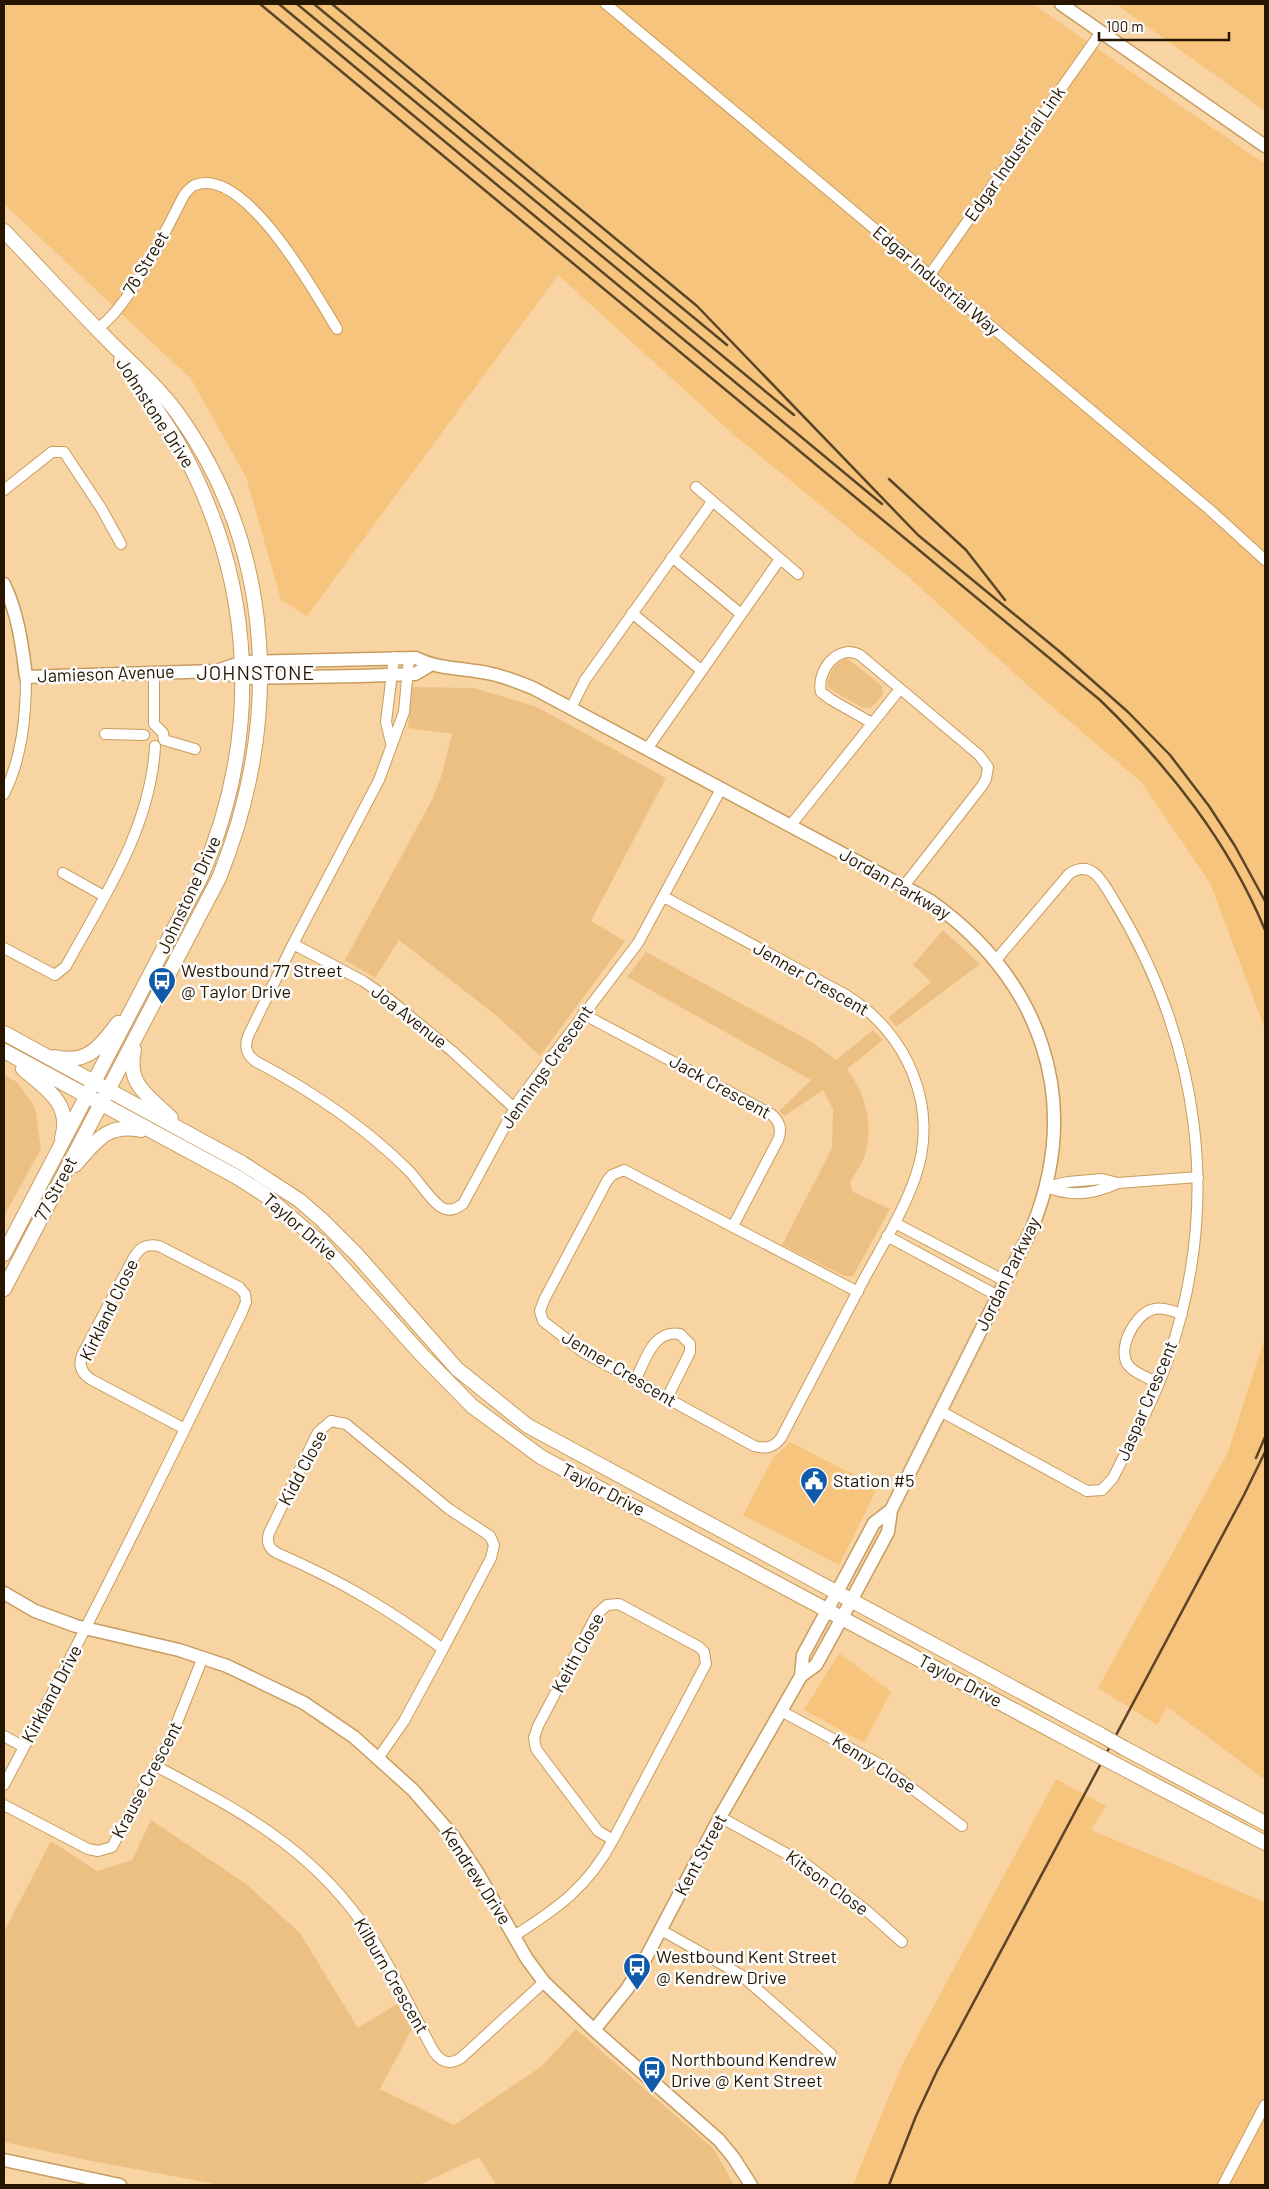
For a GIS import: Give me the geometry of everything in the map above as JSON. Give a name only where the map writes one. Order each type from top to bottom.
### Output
[{"type":"main road","name":"Johnstone Drive","points":[[4,231],[102,334],[157,387],[178,414],[211,470],[238,532],[254,594],[260,661],[259,717],[253,770],[233,845],[207,904],[110,1089]]},
{"type":"main road","name":"Johnstone Drive","points":[[95,1082],[200,879],[222,822],[233,782],[240,739],[243,678],[240,629],[226,559],[217,527],[200,486],[158,411],[102,334]]},
{"type":"main road","points":[[44,1054],[67,1060],[84,1057],[109,1035],[141,992]]},
{"type":"main road","name":"Taylor Drive","points":[[4,1033],[110,1089],[274,1182],[322,1220],[358,1256],[457,1369],[528,1426],[836,1594],[1265,1823]]},
{"type":"main road","points":[[138,1037],[132,1058],[135,1082],[183,1131]]},
{"type":"main road","points":[[4,1052],[53,1094],[62,1106],[64,1122],[54,1160]]},
{"type":"main road","name":"Taylor Drive","points":[[4,1052],[237,1177],[294,1218],[349,1272],[454,1390],[508,1435],[541,1457],[1265,1843]]},
{"type":"main road","name":"77 Street","points":[[4,1254],[95,1082]]},
{"type":"main road","name":"77 Street","points":[[4,1289],[110,1089]]},
{"type":"main road","points":[[57,1187],[101,1136],[112,1130],[128,1127],[154,1132]]},
{"type":"street","name":"Edgar Industrial Way","points":[[606,4],[1202,503],[1265,560]]},
{"type":"street","points":[[1061,4],[1265,146]]},
{"type":"street","name":"Edgar Industrial Link","points":[[929,276],[1101,32]]},
{"type":"street","name":"76 Street","points":[[102,334],[146,264],[187,191],[195,185],[209,183],[227,190],[250,206],[289,251],[306,275],[337,329]]},
{"type":"street","points":[[4,490],[52,452],[64,452],[101,508],[120,544]]},
{"type":"street","points":[[696,488],[798,574]]},
{"type":"street","points":[[571,708],[586,680],[632,612],[712,502]]},
{"type":"street","points":[[672,557],[741,614]]},
{"type":"street","points":[[647,749],[780,559]]},
{"type":"street","points":[[4,584],[12,601],[22,636],[26,677],[24,722],[14,769],[4,792]]},
{"type":"street","points":[[632,612],[701,670]]},
{"type":"street","points":[[872,723],[821,692],[821,676],[833,658],[844,652],[856,653],[900,689],[979,755],[985,761],[988,772],[982,786],[904,886]]},
{"type":"street","name":"Jennings Crescent","points":[[391,743],[386,722],[394,658]]},
{"type":"street","name":"Jennings Crescent","points":[[409,658],[404,712],[400,728],[391,743],[379,780],[293,944],[245,1046],[248,1054],[324,1100],[348,1118],[393,1156],[441,1207],[451,1210],[462,1204],[514,1108],[583,1014],[634,950],[722,789]]},
{"type":"street","name":"Jordan Parkway","points":[[243,662],[416,658],[430,665],[459,667],[494,674],[533,688],[904,886],[956,919],[996,960],[1018,992],[1032,1019],[1049,1067],[1054,1093],[1052,1157],[1046,1187],[1032,1228],[942,1412],[891,1510],[888,1532],[842,1618]]},
{"type":"street","name":"Jamieson Avenue","points":[[216,671],[243,662]]},
{"type":"street","name":"Jordan Parkway","points":[[243,678],[415,674],[430,665]]},
{"type":"street","name":"Jamieson Avenue","points":[[26,677],[216,671],[243,678]]},
{"type":"street","points":[[154,672],[154,724],[163,733],[164,740]]},
{"type":"street","points":[[790,826],[900,689]]},
{"type":"street","points":[[154,724],[148,727],[144,735],[147,742],[155,746]]},
{"type":"street","points":[[105,734],[144,735]]},
{"type":"street","points":[[155,746],[164,740],[195,749]]},
{"type":"street","points":[[4,948],[55,975],[66,966],[133,841],[154,769],[155,746]]},
{"type":"street","name":"Jaspar Crescent","points":[[942,1412],[1087,1491],[1095,1492],[1108,1486],[1158,1383],[1182,1314],[1196,1228],[1198,1177],[1193,1113],[1184,1066],[1169,1012],[1135,935],[1099,876],[1086,868],[1077,869],[1069,874],[996,960]]},
{"type":"street","points":[[62,873],[104,896]]},
{"type":"street","name":"Jenner Crescent","points":[[664,897],[851,998],[871,1012],[895,1039],[917,1083],[924,1126],[922,1153],[916,1177],[895,1223],[781,1438],[767,1448],[754,1446],[583,1352],[546,1324],[541,1316],[544,1300],[607,1181],[612,1175],[624,1170],[858,1292]]},
{"type":"street","name":"Joa Avenue","points":[[293,944],[363,981],[389,998],[452,1051],[514,1108]]},
{"type":"street","name":"Jack Crescent","points":[[583,1014],[771,1114],[778,1121],[780,1131],[778,1140],[733,1226]]},
{"type":"street","points":[[1046,1187],[1071,1193],[1101,1191],[1118,1183],[1198,1177]]},
{"type":"street","points":[[895,1223],[1005,1281]]},
{"type":"street","points":[[887,1236],[998,1296]]},
{"type":"street","name":"Kirkland Close","points":[[86,1629],[185,1429],[242,1312],[246,1298],[242,1290],[233,1284],[159,1246],[148,1245],[139,1250],[133,1258],[82,1355],[80,1365],[84,1374],[92,1380],[185,1429]]},
{"type":"street","points":[[1158,1383],[1129,1367],[1125,1360],[1126,1343],[1134,1326],[1145,1313],[1160,1308],[1182,1314]]},
{"type":"street","points":[[635,1381],[656,1340],[665,1334],[680,1334],[690,1344],[690,1352],[667,1398]]},
{"type":"street","name":"Kidd Close","points":[[379,1757],[404,1721],[443,1650],[491,1558],[494,1549],[493,1541],[483,1530],[449,1509],[346,1424],[331,1421],[318,1432],[269,1533],[270,1547],[278,1553],[338,1581],[376,1602],[443,1650]]},
{"type":"street","name":"Jordan Parkway","points":[[827,1610],[874,1523],[891,1510]]},
{"type":"street","name":"Kendrew Drive","points":[[4,1594],[44,1615],[86,1629],[203,1657],[266,1683],[304,1703],[379,1757],[412,1790],[453,1836],[544,1982],[594,2030],[719,2140],[733,2157],[751,2185]]},
{"type":"street","name":"Keith Close","points":[[514,1936],[550,1913],[575,1893],[596,1870],[613,1840],[706,1664],[704,1652],[698,1647],[619,1604],[612,1604],[601,1608],[597,1614],[538,1726],[534,1738],[536,1749],[598,1831],[613,1840]]},
{"type":"street","name":"Kent Street","points":[[801,1676],[803,1656],[827,1610]]},
{"type":"street","name":"Kent Street","points":[[594,2030],[627,1989],[661,1930],[720,1817],[801,1676],[816,1665],[842,1618]]},
{"type":"street","name":"Kirkland Drive","points":[[4,1785],[86,1629]]},
{"type":"street","name":"Krause Crescent","points":[[4,1805],[88,1849],[104,1850],[116,1842],[180,1718],[203,1657]]},
{"type":"street","name":"Kenny Close","points":[[781,1711],[881,1765],[962,1826]]},
{"type":"street","points":[[4,1736],[24,1747]]},
{"type":"street","name":"Kilburn Crescent","points":[[156,1766],[259,1823],[296,1851],[332,1886],[361,1921],[381,1952],[434,2052],[442,2061],[451,2063],[462,2058],[544,1982]]},
{"type":"street","name":"Kitson Close","points":[[720,1817],[807,1865],[867,1911],[902,1942]]},
{"type":"street","points":[[661,1930],[740,1975],[831,2054]]},
{"type":"street","points":[[1223,2185],[1265,2105]]},
{"type":"street","points":[[4,2160],[120,2185]]},
{"type":"shaded area","points":[[4,4],[1033,4],[1265,164],[1265,1029],[1210,883],[1141,782],[1035,692],[904,573],[734,435],[558,275],[307,616],[281,600],[246,477],[191,379],[4,204]]},
{"type":"shaded area","points":[[1116,4],[1265,4],[1265,111]]},
{"type":"shaded area","points":[[847,658],[882,686],[883,695],[871,708],[863,708],[828,688],[830,674],[839,662]]},
{"type":"shaded area","points":[[412,687],[474,688],[537,707],[666,778],[591,921],[625,941],[540,1056],[497,1016],[399,940],[375,978],[345,960],[433,798],[442,774],[452,734],[408,728]]},
{"type":"shaded area","points":[[943,930],[980,964],[896,1027],[889,1017],[931,982],[913,965]]},
{"type":"shaded area","points":[[646,952],[812,1042],[836,1060],[873,1030],[883,1040],[847,1069],[863,1098],[869,1129],[865,1155],[850,1183],[853,1192],[890,1209],[853,1276],[844,1276],[782,1245],[832,1148],[833,1109],[823,1090],[785,1116],[779,1111],[811,1080],[627,977]]},
{"type":"shaded area","points":[[4,1075],[17,1082],[35,1107],[41,1149],[4,1216]]},
{"type":"shaded area","points":[[1265,1337],[1265,1780],[1167,1707],[1157,1725],[1098,1688],[1228,1452]]},
{"type":"shaded area","points":[[790,1442],[878,1487],[839,1565],[743,1515],[773,1458]]},
{"type":"shaded area","points":[[839,1653],[891,1692],[864,1743],[804,1710]]},
{"type":"shaded area","points":[[1056,1779],[1106,1806],[1091,1830],[1265,1902],[1265,2185],[853,2185],[901,2067]]},
{"type":"shaded area","points":[[151,1820],[245,1883],[300,1933],[358,2028],[397,2004],[412,2029],[380,2089],[454,2125],[542,2066],[576,2029],[714,2149],[734,2185],[496,2185],[479,2157],[419,2185],[221,2185],[91,2161],[4,2142],[4,1932],[51,1841],[97,1871],[132,1860]]},
{"type":"railway","points":[[260,4],[1100,700],[1173,779],[1215,836],[1250,897],[1265,930]]},
{"type":"railway","points":[[279,4],[882,504]]},
{"type":"railway","points":[[297,4],[794,415]]},
{"type":"railway","points":[[314,4],[727,345]]},
{"type":"railway","points":[[332,4],[697,306],[918,535],[1059,651],[1128,712],[1170,755],[1209,806],[1235,846],[1265,901]]},
{"type":"railway","points":[[889,479],[966,550],[1005,600]]},
{"type":"railway","points":[[1256,1458],[1265,1437]]},
{"type":"railway","points":[[889,2185],[916,2116],[937,2071],[1244,1495],[1265,1452]]},
{"type":"place","name":"Westbound 77 Street @ Taylor Drive","points":[[162,1005]]},
{"type":"place","name":"Station #5","points":[[814,1505]]},
{"type":"place","name":"Westbound Kent Street @ Kendrew Drive","points":[[637,1991]]},
{"type":"place","name":"Northbound Kendrew Drive @ Kent Street","points":[[652,2094]]},
{"type":"district","name":"JOHNSTONE","points":[[256,673]]}]
